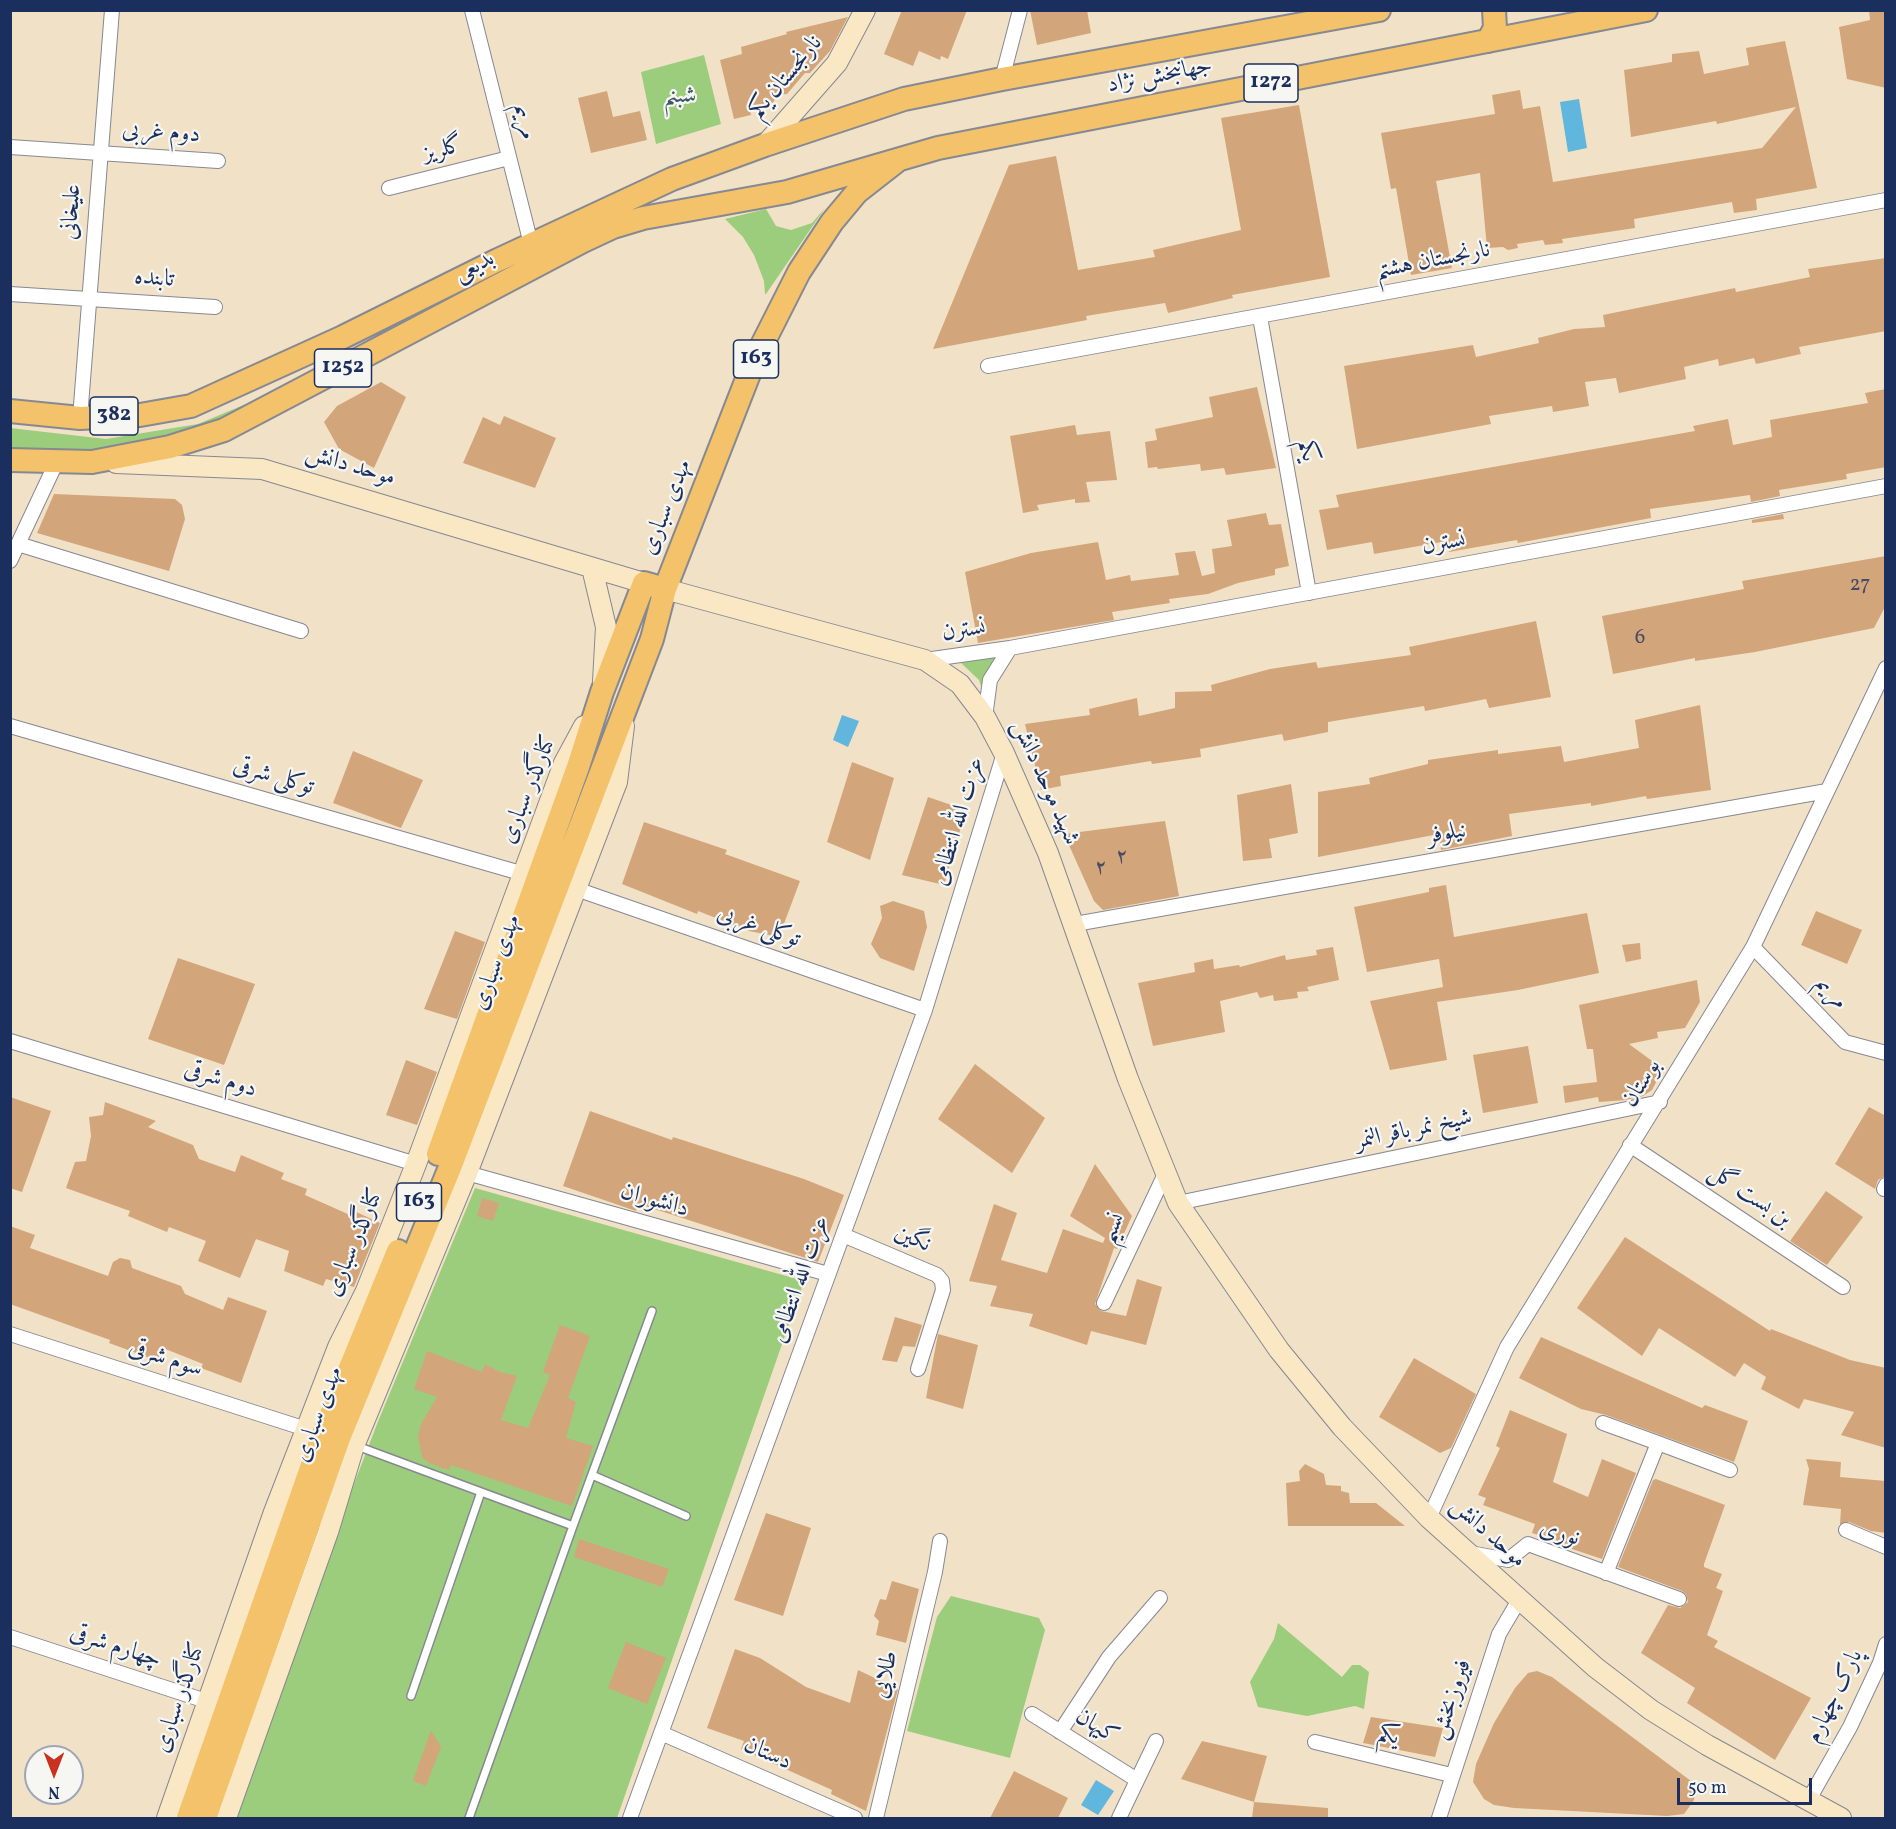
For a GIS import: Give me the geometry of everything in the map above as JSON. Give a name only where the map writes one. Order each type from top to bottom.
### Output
[{"type":"main road","name":"جهانبخش نژاد","points":[[765,145],[904,99],[1379,10]]},
{"type":"main road","points":[[1488,41],[1495,28],[1494,10]]},
{"type":"main road","name":"جهانبخش نژاد","points":[[897,160],[938,148],[1646,10]]},
{"type":"main road","name":"نارنجستان یکم","points":[[765,145],[837,63],[859,14]]},
{"type":"main road","name":"بدیعی","points":[[216,396],[343,337],[531,244],[672,179],[765,145]]},
{"type":"main road","name":"بدیعی","points":[[92,462],[170,447],[224,430],[613,227],[671,212],[787,192],[897,160]]},
{"type":"main road","name":"مهدی سباری","points":[[188,1818],[323,1434],[437,1158],[578,767],[602,692],[654,586],[754,361],[799,272],[832,222],[857,192],[897,160]]},
{"type":"main road","name":"382","points":[[10,411],[80,418],[163,412],[191,406],[216,396]]},
{"type":"main road","name":"موحد دانش","points":[[10,460],[262,469],[654,586]]},
{"type":"main road","points":[[592,568],[606,627],[602,692]]},
{"type":"main road","name":"مهدی سباری","points":[[205,1818],[339,1438],[450,1165],[652,639],[654,586]]},
{"type":"main road","name":"شهید موحد دانش","points":[[654,586],[925,660],[960,684],[985,717],[1004,753],[1048,853],[1164,1174],[1178,1203]]},
{"type":"main road","name":"کنارگذر سباری","points":[[167,1818],[206,1701],[306,1429],[416,1164],[564,763],[602,692]]},
{"type":"main road","points":[[226,1818],[328,1532],[354,1446],[467,1173],[617,782],[627,701]]},
{"type":"main road","name":"موحد دانش","points":[[1178,1203],[1279,1350],[1342,1427],[1429,1518],[1595,1667],[1652,1710],[1707,1745],[1841,1818]]},
{"type":"street","name":"علیخانی","points":[[80,418],[112,10]]},
{"type":"street","name":"مریم","points":[[472,10],[531,244]]},
{"type":"street","points":[[1002,79],[1020,10]]},
{"type":"street","points":[[10,147],[100,152]]},
{"type":"street","name":"دوم غربی","points":[[100,152],[218,161]]},
{"type":"street","name":"گلریز","points":[[389,188],[509,158]]},
{"type":"street","name":"نارنجستان هشتم","points":[[988,366],[1886,200]]},
{"type":"street","name":"تابنده","points":[[10,294],[215,307]]},
{"type":"street","name":"یکم","points":[[1260,317],[1309,593]]},
{"type":"street","points":[[10,561],[57,461]]},
{"type":"street","name":"نسترن","points":[[925,660],[1010,648],[1886,486]]},
{"type":"street","points":[[18,544],[301,631]]},
{"type":"street","name":"نسترن","points":[[985,717],[990,680],[1010,648]]},
{"type":"street","name":"بوستان","points":[[1429,1518],[1507,1347],[1753,947],[1884,676]]},
{"type":"street","name":"توکلی شرقی","points":[[10,726],[524,874]]},
{"type":"street","name":"عزت الله انتظامی","points":[[630,1818],[926,1010],[1004,753]]},
{"type":"street","name":"نیلوفر","points":[[1075,924],[1827,791]]},
{"type":"street","name":"توکلی غربی","points":[[576,889],[926,1010]]},
{"type":"street","name":"مریم","points":[[1753,947],[1845,1042],[1886,1053]]},
{"type":"street","name":"دوم شرقی","points":[[10,1041],[416,1164]]},
{"type":"street","name":"شیخ نمر باقر النمر","points":[[1178,1203],[1659,1102]]},
{"type":"street","name":"بن بست گل","points":[[1630,1145],[1843,1287]]},
{"type":"street","name":"دانشوران","points":[[467,1173],[828,1274]]},
{"type":"street","name":"نسیم","points":[[1104,1303],[1164,1174]]},
{"type":"street","name":"نگین","points":[[843,1235],[937,1275],[942,1281],[943,1290],[918,1369]]},
{"type":"street","name":"سوم شرقی","points":[[10,1334],[306,1429]]},
{"type":"street","points":[[1603,1423],[1730,1470]]},
{"type":"street","name":"نوری","points":[[1606,1573],[1658,1443]]},
{"type":"street","points":[[1846,1530],[1886,1547]]},
{"type":"street","name":"طلایی","points":[[876,1818],[936,1572],[940,1541]]},
{"type":"street","name":"نوری","points":[[1468,1553],[1508,1560],[1528,1544],[1679,1599]]},
{"type":"street","points":[[1060,1732],[1109,1657],[1160,1598]]},
{"type":"street","name":"فیروزبخش","points":[[1438,1818],[1499,1634],[1519,1600]]},
{"type":"street","name":"چهارم شرقی","points":[[10,1637],[206,1701]]},
{"type":"street","name":"پارک چهارم","points":[[1808,1801],[1850,1727],[1880,1663],[1886,1644]]},
{"type":"street","name":"کیهان","points":[[1032,1714],[1137,1780]]},
{"type":"street","name":"دستان","points":[[661,1733],[855,1818]]},
{"type":"street","name":"کیهان","points":[[1119,1818],[1156,1741]]},
{"type":"street","name":"یکم","points":[[1315,1742],[1451,1775]]},
{"type":"lane","points":[[469,1818],[652,1311]]},
{"type":"lane","points":[[354,1446],[573,1526]]},
{"type":"lane","points":[[592,1475],[686,1516]]},
{"type":"lane","points":[[411,1696],[481,1492]]},
{"type":"green space","name":"شبنم","points":[[704,55],[721,124],[656,144],[641,72]]},
{"type":"green space","points":[[825,208],[765,294],[764,281],[754,255],[743,237],[725,219],[766,209],[776,226],[791,230],[812,223]]},
{"type":"green space","points":[[438,306],[235,420],[114,452],[11,449],[10,428],[106,439],[198,424],[246,404]]},
{"type":"green space","points":[[999,656],[981,686],[979,680],[961,663],[968,658]]},
{"type":"green space","points":[[475,1188],[804,1281],[617,1818],[235,1818],[319,1575],[377,1424]]},
{"type":"green space","points":[[951,1596],[1039,1618],[1045,1630],[1010,1758],[907,1731],[937,1617]]},
{"type":"green space","points":[[1278,1623],[1342,1677],[1352,1665],[1360,1665],[1369,1672],[1364,1709],[1355,1706],[1307,1716],[1258,1707],[1250,1682],[1274,1639]]},
{"type":"water","points":[[1579,99],[1587,148],[1568,152],[1560,102]]},
{"type":"water","points":[[842,715],[859,721],[848,747],[833,740]]},
{"type":"water","points":[[1096,1780],[1114,1791],[1098,1815],[1081,1805]]},
{"type":"building","points":[[902,10],[967,10],[948,59],[941,56],[940,60],[919,51],[913,66],[884,54]]},
{"type":"building","points":[[1030,10],[1087,10],[1091,33],[1037,45]]},
{"type":"building","points":[[1869,10],[1886,10],[1886,88],[1847,79],[1839,27],[1870,20]]},
{"type":"building","points":[[848,17],[830,51],[810,73],[805,73],[787,94],[777,95],[773,103],[750,109],[751,115],[734,119],[720,60],[742,54],[741,47],[787,34],[786,32]]},
{"type":"building","points":[[1785,41],[1817,188],[1756,199],[1757,210],[1734,213],[1732,202],[1634,219],[1635,228],[1562,239],[1563,243],[1545,245],[1543,240],[1517,244],[1518,248],[1508,250],[1503,247],[1487,248],[1480,173],[1436,181],[1452,268],[1411,275],[1396,188],[1391,189],[1381,133],[1495,114],[1492,95],[1520,90],[1523,109],[1540,106],[1553,182],[1762,148],[1796,107],[1717,124],[1716,121],[1631,137],[1624,70],[1672,62],[1672,54],[1699,51],[1704,74],[1749,65],[1746,48]]},
{"type":"building","points":[[607,91],[613,117],[640,111],[647,140],[591,153],[578,98]]},
{"type":"building","points":[[1299,105],[1330,277],[1232,295],[1233,298],[1168,313],[1165,303],[1086,316],[1087,320],[933,349],[1009,165],[1056,156],[1078,270],[1155,257],[1153,250],[1241,230],[1221,118]]},
{"type":"building","points":[[1886,258],[1886,331],[1799,347],[1801,354],[1756,364],[1754,358],[1719,366],[1718,359],[1684,367],[1686,379],[1619,393],[1616,378],[1585,382],[1589,406],[1553,412],[1552,406],[1489,416],[1491,424],[1357,449],[1344,366],[1473,345],[1476,357],[1539,343],[1538,338],[1574,329],[1605,327],[1603,315],[1735,288],[1736,292],[1810,277],[1808,269]]},
{"type":"building","points":[[381,382],[406,397],[374,468],[339,449],[324,422],[337,406]]},
{"type":"building","points":[[1257,387],[1276,468],[1226,475],[1224,468],[1201,471],[1200,464],[1148,468],[1145,442],[1157,440],[1155,429],[1213,417],[1209,397]]},
{"type":"building","points":[[1886,389],[1886,467],[1846,474],[1847,479],[1779,490],[1780,496],[1751,502],[1750,495],[1650,509],[1651,518],[1518,543],[1517,540],[1449,552],[1447,541],[1374,554],[1372,542],[1327,550],[1319,510],[1339,507],[1336,495],[1695,431],[1693,426],[1728,419],[1733,445],[1772,437],[1770,420],[1868,403],[1865,393]]},
{"type":"building","points":[[504,416],[556,438],[535,488],[463,463],[483,417],[500,425]]},
{"type":"building","points":[[1075,425],[1077,435],[1110,431],[1117,480],[1086,482],[1090,502],[1075,503],[1075,499],[1037,505],[1039,510],[1023,513],[1010,436]]},
{"type":"building","points":[[54,494],[175,499],[182,505],[185,519],[169,571],[37,533]]},
{"type":"building","points":[[1266,513],[1269,525],[1281,524],[1289,566],[1275,569],[1275,575],[1238,583],[1208,594],[1169,599],[1170,603],[1112,612],[1114,620],[978,643],[965,572],[1031,553],[1098,542],[1106,580],[1130,575],[1131,581],[1179,575],[1175,553],[1195,551],[1202,576],[1215,573],[1212,549],[1232,546],[1227,520]]},
{"type":"building","points":[[1783,514],[1784,519],[1752,523],[1752,520]]},
{"type":"building","points":[[1886,556],[1886,605],[1874,628],[1755,652],[1695,661],[1695,658],[1613,674],[1602,616],[1744,589],[1742,581]]},
{"type":"building","points":[[1536,621],[1551,697],[1489,708],[1486,699],[1425,711],[1424,706],[1328,722],[1328,732],[1284,741],[1282,734],[1200,749],[1201,757],[1152,764],[1151,761],[1060,776],[1061,786],[1041,790],[1025,724],[1090,715],[1089,709],[1137,698],[1139,716],[1175,708],[1175,692],[1212,691],[1211,685],[1270,669],[1316,662],[1318,668],[1411,655],[1409,647]]},
{"type":"building","points":[[1700,705],[1711,790],[1509,814],[1512,836],[1441,850],[1439,834],[1318,857],[1318,792],[1370,784],[1369,778],[1428,764],[1428,760],[1498,750],[1498,754],[1561,746],[1564,762],[1639,748],[1635,720]]},
{"type":"building","points":[[353,751],[423,780],[401,828],[333,803]]},
{"type":"building","points":[[852,762],[894,778],[870,860],[827,842]]},
{"type":"building","points":[[1291,784],[1298,833],[1269,839],[1272,858],[1243,861],[1237,795]]},
{"type":"building","points":[[928,797],[966,810],[944,885],[902,875]]},
{"type":"building","points":[[1165,821],[1179,896],[1103,910],[1094,901],[1064,834]]},
{"type":"building","points":[[644,822],[727,850],[725,854],[800,881],[779,937],[749,931],[698,911],[697,914],[622,884]]},
{"type":"building","points":[[1446,885],[1454,937],[1587,913],[1599,973],[1518,990],[1437,1002],[1447,1060],[1390,1070],[1370,1001],[1443,987],[1439,959],[1367,972],[1354,907],[1429,892],[1429,888]]},
{"type":"building","points":[[893,901],[924,911],[927,927],[914,971],[880,958],[871,944],[882,918],[880,906]]},
{"type":"building","points":[[1816,911],[1862,930],[1847,964],[1801,945]]},
{"type":"building","points":[[455,931],[485,942],[457,1019],[424,1009]]},
{"type":"building","points":[[1640,943],[1641,959],[1626,962],[1622,945]]},
{"type":"building","points":[[1333,947],[1339,980],[1307,987],[1309,991],[1297,992],[1298,998],[1274,1001],[1273,995],[1260,998],[1257,992],[1220,1001],[1225,1032],[1153,1046],[1138,983],[1195,972],[1194,963],[1213,959],[1214,969],[1239,965],[1240,967],[1285,955],[1286,960],[1317,955],[1316,950]]},
{"type":"building","points":[[178,958],[255,984],[224,1065],[148,1039]]},
{"type":"building","points":[[1697,980],[1700,1002],[1685,1028],[1657,1032],[1658,1038],[1629,1044],[1663,1069],[1652,1090],[1643,1096],[1626,1100],[1599,1102],[1598,1097],[1565,1103],[1563,1086],[1597,1082],[1593,1049],[1587,1049],[1579,1005]]},
{"type":"building","points":[[1528,1046],[1538,1103],[1483,1113],[1473,1055]]},
{"type":"building","points":[[406,1060],[437,1072],[417,1125],[386,1115]]},
{"type":"building","points":[[975,1064],[1045,1118],[1012,1173],[938,1119]]},
{"type":"building","points":[[10,1097],[51,1111],[22,1192],[10,1188]]},
{"type":"building","points":[[105,1102],[156,1121],[148,1127],[193,1145],[199,1159],[235,1172],[241,1155],[284,1173],[281,1179],[307,1189],[305,1195],[350,1215],[352,1210],[380,1223],[354,1287],[326,1279],[323,1286],[284,1271],[289,1251],[256,1239],[240,1278],[198,1261],[206,1241],[169,1227],[167,1232],[128,1216],[130,1211],[66,1188],[75,1162],[86,1161],[91,1136],[89,1117],[103,1115]]},
{"type":"building","points":[[1869,1107],[1886,1116],[1886,1176],[1878,1180],[1875,1189],[1835,1164]]},
{"type":"building","points":[[590,1111],[672,1140],[673,1137],[804,1179],[844,1195],[818,1262],[639,1204],[636,1211],[563,1186]]},
{"type":"building","points":[[1095,1164],[1132,1216],[1117,1249],[1114,1248],[1095,1304],[1101,1311],[1126,1316],[1137,1279],[1162,1287],[1146,1345],[1091,1331],[1087,1345],[1029,1326],[1033,1314],[990,1306],[997,1286],[969,1281],[994,1204],[1017,1213],[1001,1260],[1047,1273],[1063,1229],[1103,1243],[1105,1238],[1070,1216]]},
{"type":"building","points":[[1826,1191],[1863,1217],[1827,1265],[1790,1241]]},
{"type":"building","points":[[482,1198],[499,1203],[493,1221],[477,1216]]},
{"type":"building","points":[[10,1226],[35,1235],[30,1248],[108,1276],[113,1262],[120,1258],[130,1260],[132,1268],[181,1286],[185,1294],[223,1310],[228,1297],[267,1311],[241,1383],[201,1368],[203,1364],[163,1348],[158,1361],[109,1343],[110,1340],[10,1304]]},
{"type":"building","points":[[1625,1237],[1770,1331],[1771,1329],[1850,1360],[1886,1368],[1886,1448],[1841,1435],[1854,1412],[1804,1399],[1799,1409],[1761,1389],[1766,1377],[1744,1363],[1735,1377],[1659,1328],[1642,1356],[1577,1308]]},
{"type":"building","points":[[895,1317],[922,1325],[915,1347],[903,1346],[897,1362],[882,1360]]},
{"type":"building","points":[[560,1325],[590,1336],[568,1398],[576,1402],[566,1438],[593,1446],[572,1506],[451,1465],[449,1470],[429,1463],[422,1457],[418,1437],[421,1424],[437,1397],[414,1389],[427,1351],[482,1372],[485,1364],[500,1372],[517,1376],[501,1420],[528,1428],[550,1375],[543,1372]]},
{"type":"building","points":[[938,1334],[978,1345],[963,1409],[926,1398]]},
{"type":"building","points":[[1541,1337],[1702,1408],[1705,1405],[1748,1421],[1734,1462],[1606,1415],[1581,1409],[1519,1378]]},
{"type":"building","points":[[1414,1358],[1476,1394],[1451,1448],[1440,1453],[1379,1417]]},
{"type":"building","points":[[1510,1410],[1567,1434],[1553,1482],[1588,1497],[1602,1459],[1636,1473],[1602,1559],[1569,1548],[1570,1545],[1532,1533],[1535,1524],[1483,1505],[1486,1498],[1478,1495],[1500,1448],[1496,1446]]},
{"type":"building","points":[[1806,1459],[1841,1462],[1840,1477],[1886,1481],[1886,1533],[1871,1531],[1849,1522],[1840,1524],[1841,1509],[1803,1505],[1809,1469]]},
{"type":"building","points":[[1305,1464],[1324,1474],[1326,1485],[1341,1486],[1341,1491],[1349,1493],[1350,1503],[1376,1503],[1405,1526],[1288,1526],[1286,1483],[1300,1481],[1299,1471]]},
{"type":"building","points":[[1656,1479],[1725,1505],[1704,1564],[1704,1567],[1722,1574],[1716,1588],[1723,1591],[1707,1635],[1718,1641],[1714,1647],[1811,1698],[1775,1760],[1687,1703],[1695,1688],[1641,1653],[1668,1605],[1680,1608],[1688,1602],[1686,1594],[1682,1591],[1618,1567],[1653,1480]]},
{"type":"building","points":[[766,1513],[811,1528],[783,1616],[734,1600]]},
{"type":"building","points":[[579,1539],[669,1569],[662,1587],[574,1557]]},
{"type":"building","points":[[892,1581],[919,1589],[906,1643],[876,1635],[879,1621],[874,1616],[880,1599],[886,1600]]},
{"type":"building","points":[[626,1642],[666,1658],[647,1704],[608,1688]]},
{"type":"building","points":[[735,1649],[760,1658],[806,1687],[850,1703],[858,1670],[898,1689],[866,1811],[831,1794],[832,1790],[741,1749],[744,1741],[707,1728]]},
{"type":"building","points":[[1537,1671],[1552,1677],[1695,1784],[1694,1800],[1684,1814],[1667,1816],[1514,1808],[1494,1805],[1484,1799],[1473,1782],[1476,1764],[1494,1723],[1515,1688],[1528,1673]]},
{"type":"building","points":[[1371,1717],[1443,1728],[1435,1757],[1363,1743]]},
{"type":"building","points":[[431,1730],[441,1747],[426,1786],[413,1781]]},
{"type":"building","points":[[1202,1741],[1267,1756],[1254,1802],[1181,1779]]},
{"type":"building","points":[[1014,1771],[1068,1798],[1058,1818],[990,1818]]},
{"type":"building","points":[[1254,1802],[1328,1808],[1328,1818],[1252,1818]]}]
